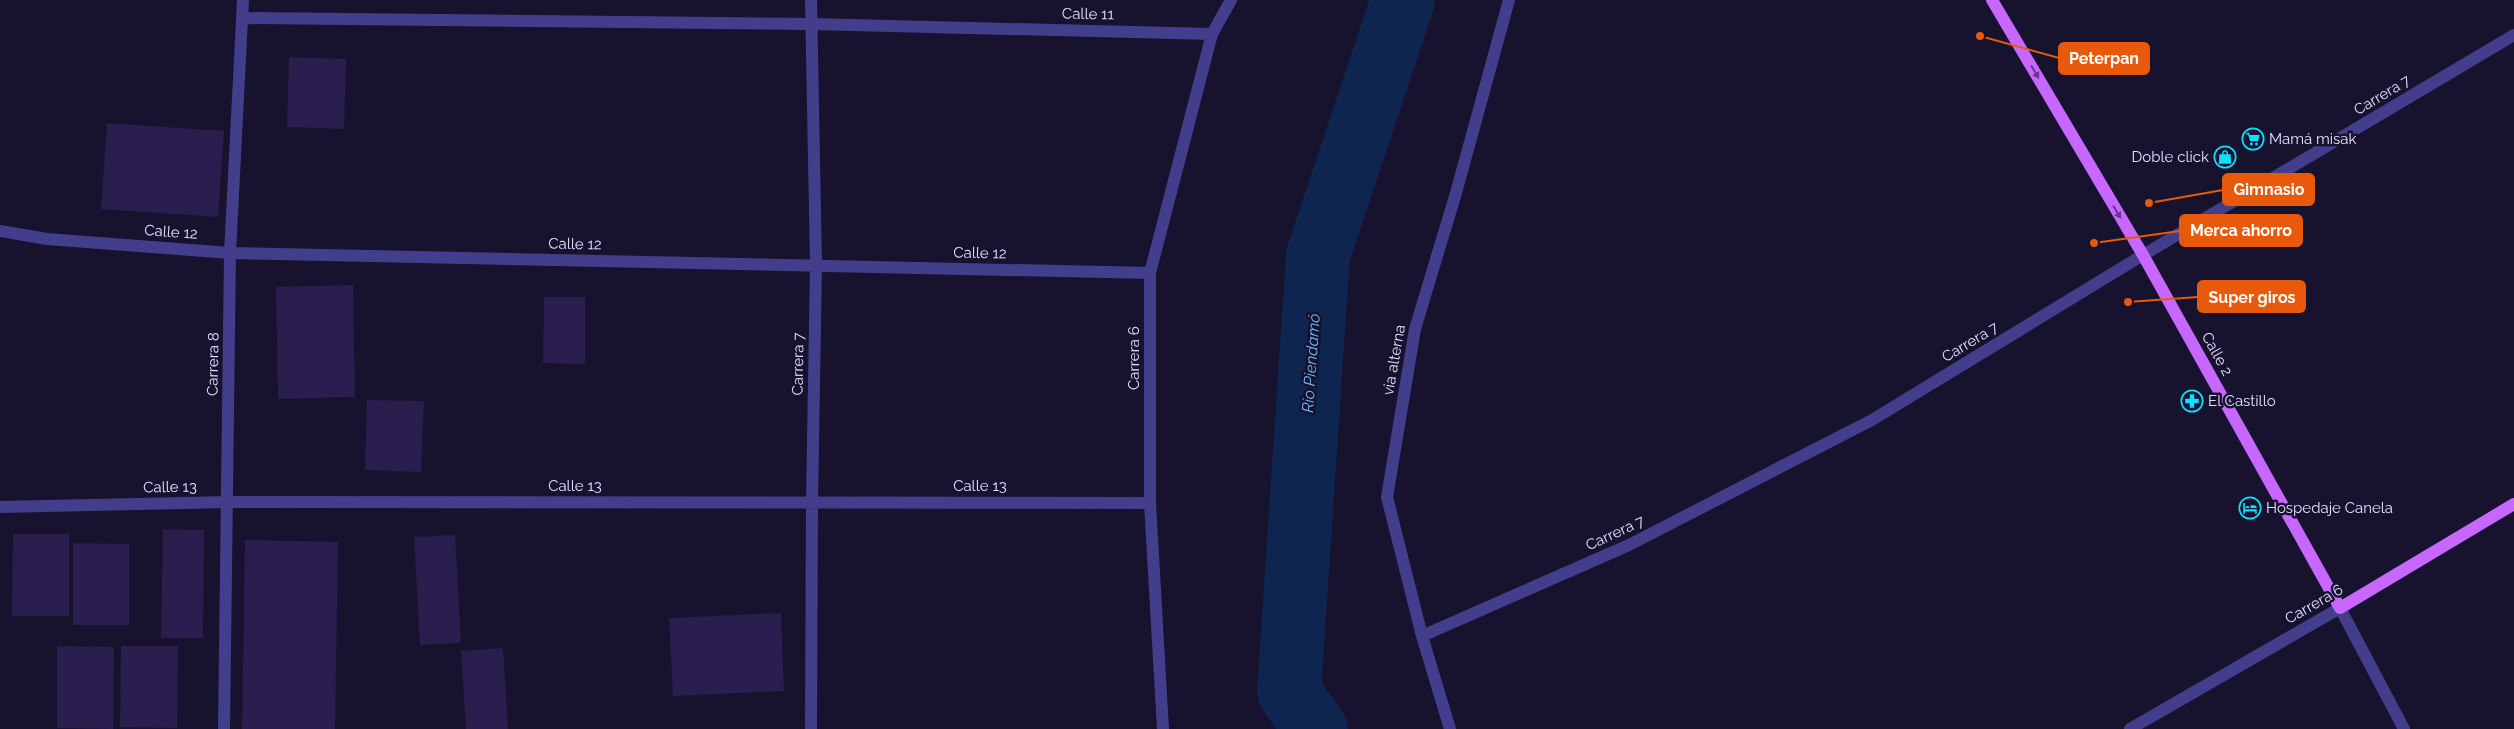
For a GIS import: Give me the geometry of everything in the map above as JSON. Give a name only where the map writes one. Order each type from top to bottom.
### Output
[{"type":"main road","name":"Calle 2","points":[[1992,0],[2143,255],[2340,608]]},
{"type":"main road","name":"Carrera 6","points":[[2340,608],[2514,504]]},
{"type":"street","name":"Carrera 8","points":[[224,729],[230,253],[243,0]]},
{"type":"street","name":"Carrera 7","points":[[811,0],[816,265],[811,729]]},
{"type":"street","name":"Carrera 6","points":[[1163,729],[1150,503],[1150,273],[1212,34],[1231,0]]},
{"type":"street","name":"via alterna","points":[[1450,729],[1422,636],[1387,497],[1415,329],[1456,193],[1509,0]]},
{"type":"street","name":"Calle 11","points":[[243,18],[811,24],[1212,34]]},
{"type":"street","name":"Carrera 7","points":[[1422,636],[1629,545],[1872,420],[2143,255],[2514,35]]},
{"type":"street","name":"Calle 12","points":[[0,231],[47,239],[230,253],[1150,273]]},
{"type":"street","name":"Calle 13","points":[[0,507],[228,502],[1150,503]]},
{"type":"street","name":"Carrera 6","points":[[2130,729],[2340,608]]},
{"type":"street","name":"Calle 2","points":[[2340,608],[2404,729]]},
{"type":"building","points":[[289,57],[346,59],[344,129],[287,127]]},
{"type":"building","points":[[107,123],[224,131],[218,217],[101,209]]},
{"type":"building","points":[[353,285],[355,397],[278,399],[276,287]]},
{"type":"building","points":[[544,297],[585,297],[585,364],[543,363]]},
{"type":"building","points":[[367,400],[424,401],[421,472],[365,470]]},
{"type":"building","points":[[163,529],[204,530],[203,638],[161,638]]},
{"type":"building","points":[[13,534],[69,534],[69,616],[12,616]]},
{"type":"building","points":[[455,535],[461,643],[420,645],[414,537]]},
{"type":"building","points":[[245,540],[338,542],[335,729],[242,729]]},
{"type":"building","points":[[73,543],[129,544],[129,625],[73,625]]},
{"type":"building","points":[[781,613],[784,691],[673,696],[669,618]]},
{"type":"building","points":[[57,646],[114,647],[113,729],[57,728]]},
{"type":"building","points":[[121,646],[178,646],[177,728],[120,727]]},
{"type":"building","points":[[503,648],[508,729],[466,729],[461,651]]},
{"type":"waterway","name":"Río Piendamó","points":[[1316,729],[1289,692],[1318,255],[1403,0]]},
{"type":"place","name":"Peterpan","points":[[1980,36]]},
{"type":"place","name":"Mamá misak","points":[[2253,139]]},
{"type":"place","name":"Doble click","points":[[2225,157]]},
{"type":"place","name":"Gimnasio","points":[[2149,203]]},
{"type":"place","name":"Merca ahorro","points":[[2094,243]]},
{"type":"place","name":"Super giros","points":[[2128,302]]},
{"type":"place","name":"El Castillo","points":[[2192,401]]},
{"type":"place","name":"Hospedaje Canela","points":[[2250,508]]}]
